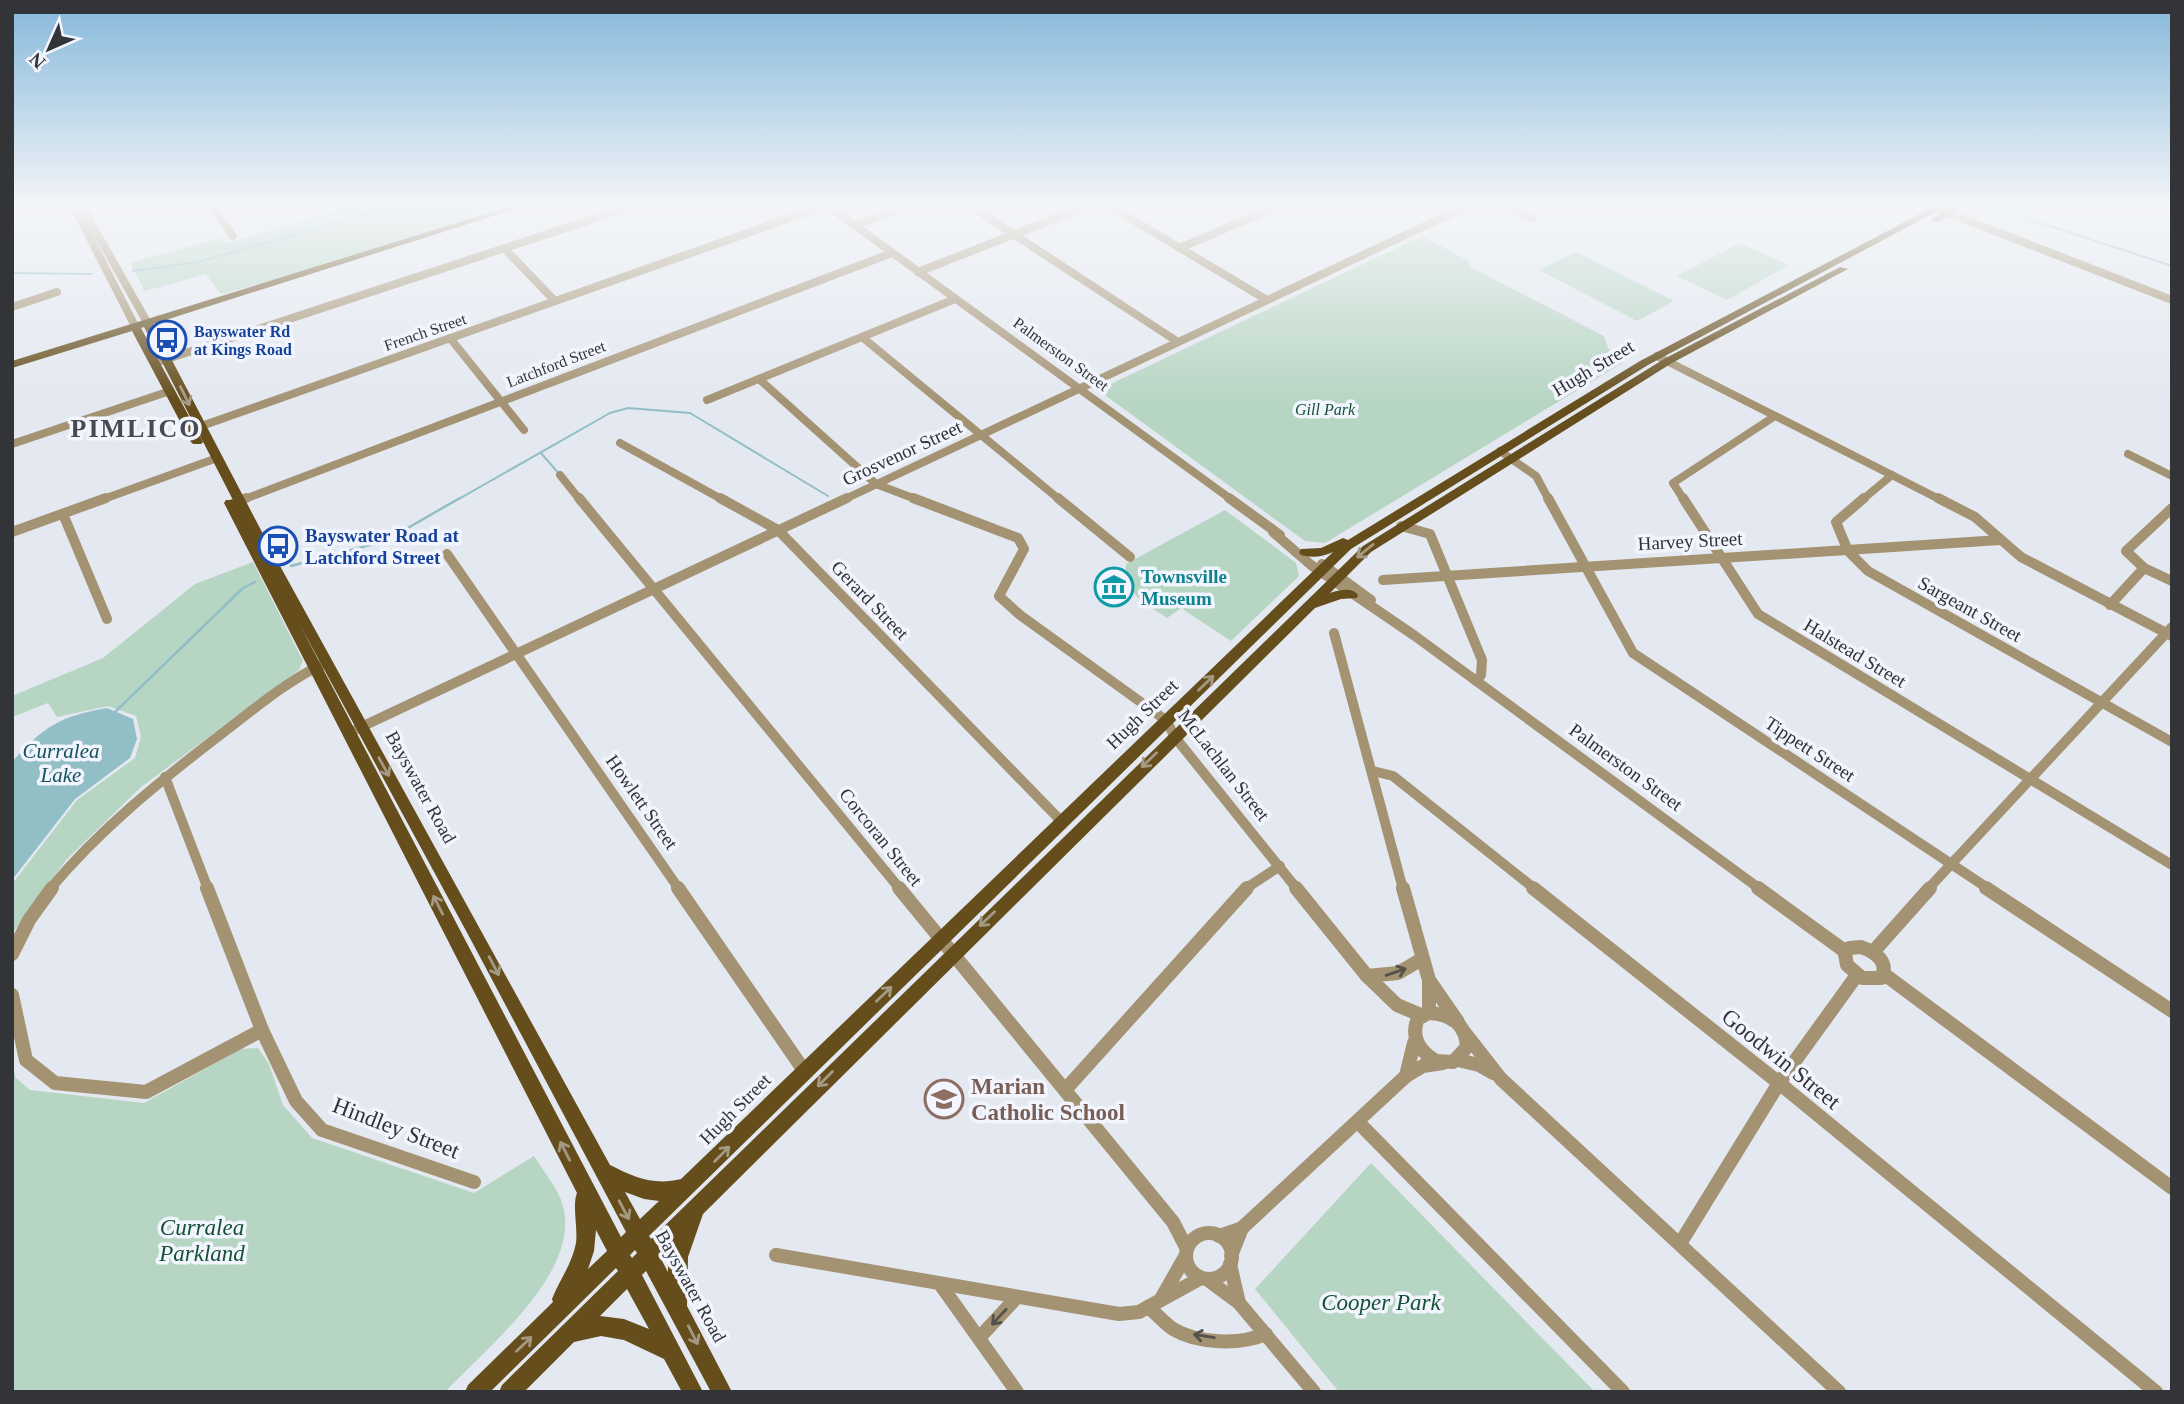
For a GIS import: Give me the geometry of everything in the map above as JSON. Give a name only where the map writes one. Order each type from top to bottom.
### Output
[{"type":"main road","points":[[12,365],[313,271]]},
{"type":"main road","name":"Hugh Street","points":[[475,1392],[619,1255],[644,1245],[697,1206],[1306,607],[1357,539],[1506,454],[1663,359],[1827,271]]},
{"type":"main road","name":"Bayswater Road","points":[[141,324],[167,359],[195,428]]},
{"type":"main road","name":"Bayswater Road","points":[[141,324],[155,363],[170,391],[195,428],[356,729],[679,1308],[722,1392]]},
{"type":"main road","name":"Hugh Street","points":[[509,1392],[629,1274],[644,1245],[689,1187],[940,939],[1167,721],[1330,574],[1506,454]]},
{"type":"main road","points":[[1305,552],[1324,552],[1357,539]]},
{"type":"main road","points":[[1306,607],[1336,595],[1352,595]]},
{"type":"main road","name":"Bayswater Road","points":[[356,729],[581,1182],[693,1392]]},
{"type":"main road","points":[[603,1171],[633,1187],[655,1194],[689,1187]]},
{"type":"main road","points":[[548,1321],[571,1286],[583,1259],[587,1214],[581,1182]]},
{"type":"main road","points":[[679,1308],[678,1258],[697,1206]]},
{"type":"main road","points":[[566,1335],[595,1325],[615,1326],[670,1352]]},
{"type":"street","name":"Bayswater Road","points":[[110,271],[141,324]]},
{"type":"street","name":"Bayswater Road","points":[[114,271],[141,324]]},
{"type":"street","points":[[155,363],[436,271]]},
{"type":"street","points":[[526,271],[555,301]]},
{"type":"street","name":"French Street","points":[[195,428],[641,271]]},
{"type":"street","name":"Latchford Street","points":[[235,503],[502,399],[845,271]]},
{"type":"street","points":[[918,272],[922,271]]},
{"type":"street","points":[[1069,271],[1178,342]]},
{"type":"street","points":[[1218,271],[1267,300]]},
{"type":"street","name":"Grosvenor Street","points":[[356,729],[1329,271]]},
{"type":"street","points":[[2105,271],[2172,297]]},
{"type":"street","name":"Palmerston Street","points":[[918,272],[1273,532],[1305,552],[1352,595],[1383,613],[1846,952]]},
{"type":"street","points":[[12,307],[57,292]]},
{"type":"street","points":[[707,400],[956,299]]},
{"type":"street","points":[[862,337],[1130,556]]},
{"type":"street","points":[[450,338],[502,399],[524,430]]},
{"type":"street","points":[[1663,359],[1975,517],[2021,557],[2110,605],[2170,632],[1951,863],[1873,952]]},
{"type":"street","points":[[759,379],[876,484]]},
{"type":"street","points":[[12,444],[170,391]]},
{"type":"street","name":"Halstead Street","points":[[1775,416],[1674,483],[1718,556],[1758,614],[2172,865]]},
{"type":"street","name":"Gerard Street","points":[[620,443],[778,530],[1063,822]]},
{"type":"street","name":"Tippett Street","points":[[1506,454],[1536,476],[1633,653],[2172,1011]]},
{"type":"street","points":[[2128,454],[2172,476]]},
{"type":"street","points":[[12,532],[212,459]]},
{"type":"street","name":"Corcoran Street","points":[[559,475],[1173,1223],[1186,1252]]},
{"type":"street","points":[[1848,551],[1836,522],[1892,475]]},
{"type":"street","name":"McLachlan Street","points":[[876,484],[1012,536],[1023,543],[1024,548],[999,596],[1020,615],[1167,721],[1174,736],[1367,976],[1397,1005],[1413,1037]]},
{"type":"street","points":[[2172,508],[2126,551],[2144,568],[2172,581]]},
{"type":"street","points":[[63,514],[107,619]]},
{"type":"street","points":[[1401,526],[1430,534],[1482,660],[1481,675],[1476,681]]},
{"type":"street","name":"Palmerston Street","points":[[1273,532],[1287,547],[1377,604],[1383,613]]},
{"type":"street","name":"Harvey Street","points":[[1383,580],[1718,556],[1848,551],[2000,540]]},
{"type":"street","name":"Sargeant Street","points":[[1848,551],[1868,571],[2172,742]]},
{"type":"street","name":"Howlett Street","points":[[447,554],[805,1072]]},
{"type":"street","points":[[2110,605],[2144,568]]},
{"type":"street","points":[[1334,634],[1429,980],[1502,1079],[1681,1242],[1839,1392]]},
{"type":"street","points":[[12,954],[23,928],[68,868],[147,791],[291,680],[322,665]]},
{"type":"street","name":"Goodwin Street","points":[[1373,771],[1393,776],[1779,1083],[2155,1392]]},
{"type":"street","name":"Hindley Street","points":[[166,777],[262,1030],[296,1101],[322,1130],[474,1182]]},
{"type":"street","points":[[1065,1090],[1112,1041],[1249,885],[1280,866]]},
{"type":"street","points":[[1884,974],[1876,980],[1857,975],[1847,965],[1846,952],[1855,947],[1873,952],[1883,963],[1884,974],[2172,1188]]},
{"type":"street","points":[[1367,976],[1398,973],[1422,959]]},
{"type":"street","points":[[1681,1242],[1779,1083],[1857,975]]},
{"type":"street","points":[[1406,1076],[1413,1037],[1426,1015],[1429,980]]},
{"type":"street","points":[[12,995],[26,1060],[55,1083],[146,1092],[262,1030]]},
{"type":"street","name":"McLachlan Street","points":[[1397,1005],[1426,1015]]},
{"type":"street","points":[[1426,1015],[1444,1014],[1462,1028],[1467,1047],[1458,1059]]},
{"type":"street","points":[[1413,1037],[1427,1057],[1443,1063]]},
{"type":"street","points":[[1173,1223],[1219,1236],[1242,1228],[1359,1123],[1406,1076],[1423,1066],[1458,1059],[1479,1065],[1502,1079]]},
{"type":"street","points":[[1359,1123],[1623,1392]]},
{"type":"street","points":[[776,1255],[1119,1314],[1139,1312],[1205,1279],[1224,1274],[1242,1228]]},
{"type":"street","points":[[1154,1305],[1190,1242],[1202,1233]]},
{"type":"street","points":[[1219,1236],[1226,1242],[1239,1303]]},
{"type":"street","points":[[1186,1252],[1192,1270],[1239,1303],[1314,1392]]},
{"type":"street","points":[[940,1284],[1017,1392]]},
{"type":"street","points":[[980,1337],[1017,1297]]},
{"type":"street","points":[[1154,1305],[1179,1332],[1241,1342],[1254,1341],[1266,1334]]},
{"type":"green space","points":[[134,271],[306,271],[221,294],[206,274],[145,291]]},
{"type":"green space","name":"Gill Park","points":[[1349,271],[1477,271],[1604,336],[1608,348],[1624,362],[1325,543],[1305,541],[1098,390]]},
{"type":"green space","points":[[1540,271],[1613,271],[1674,301],[1637,321]]},
{"type":"green space","points":[[1687,271],[1779,271],[1727,300],[1677,276]]},
{"type":"green space","points":[[1225,510],[1296,563],[1299,576],[1231,641],[1181,608],[1167,618],[1140,600],[1125,583],[1126,564]]},
{"type":"green space","points":[[253,562],[303,661],[299,670],[141,787],[66,860],[12,934],[12,884],[77,800],[135,758],[141,737],[136,716],[108,706],[57,717],[48,703],[12,717],[12,696],[103,658],[195,584]]},
{"type":"green space","name":"Curralea Parkland","points":[[258,1048],[269,1064],[283,1105],[312,1138],[474,1193],[534,1156],[563,1206],[565,1231],[558,1257],[545,1282],[506,1331],[445,1392],[12,1392],[12,1062],[16,1078],[30,1090],[144,1103],[241,1049]]},
{"type":"green space","name":"Cooper Park","points":[[1371,1163],[1595,1392],[1339,1392],[1255,1289]]},
{"type":"water","name":"Curralea Lake","points":[[107,708],[133,719],[137,739],[130,758],[75,799],[12,880],[12,762],[33,740],[64,719]]},
{"type":"waterway","points":[[12,273],[92,274]]},
{"type":"waterway","points":[[457,500],[610,413],[628,408],[690,413],[828,496]]},
{"type":"waterway","points":[[541,453],[560,475]]},
{"type":"waterway","points":[[291,566],[385,541],[460,498]]},
{"type":"waterway","points":[[115,712],[243,588],[255,582]]},
{"type":"place","name":"Bayswater Rd at Kings Road","points":[[167,340]]},
{"type":"place","name":"Bayswater Road at Latchford Street","points":[[278,546]]},
{"type":"place","name":"Townsville Museum","points":[[1114,587]]},
{"type":"place","name":"Marian Catholic School","points":[[944,1099]]},
{"type":"district","name":"PIMLICO","points":[[136,428]]}]
